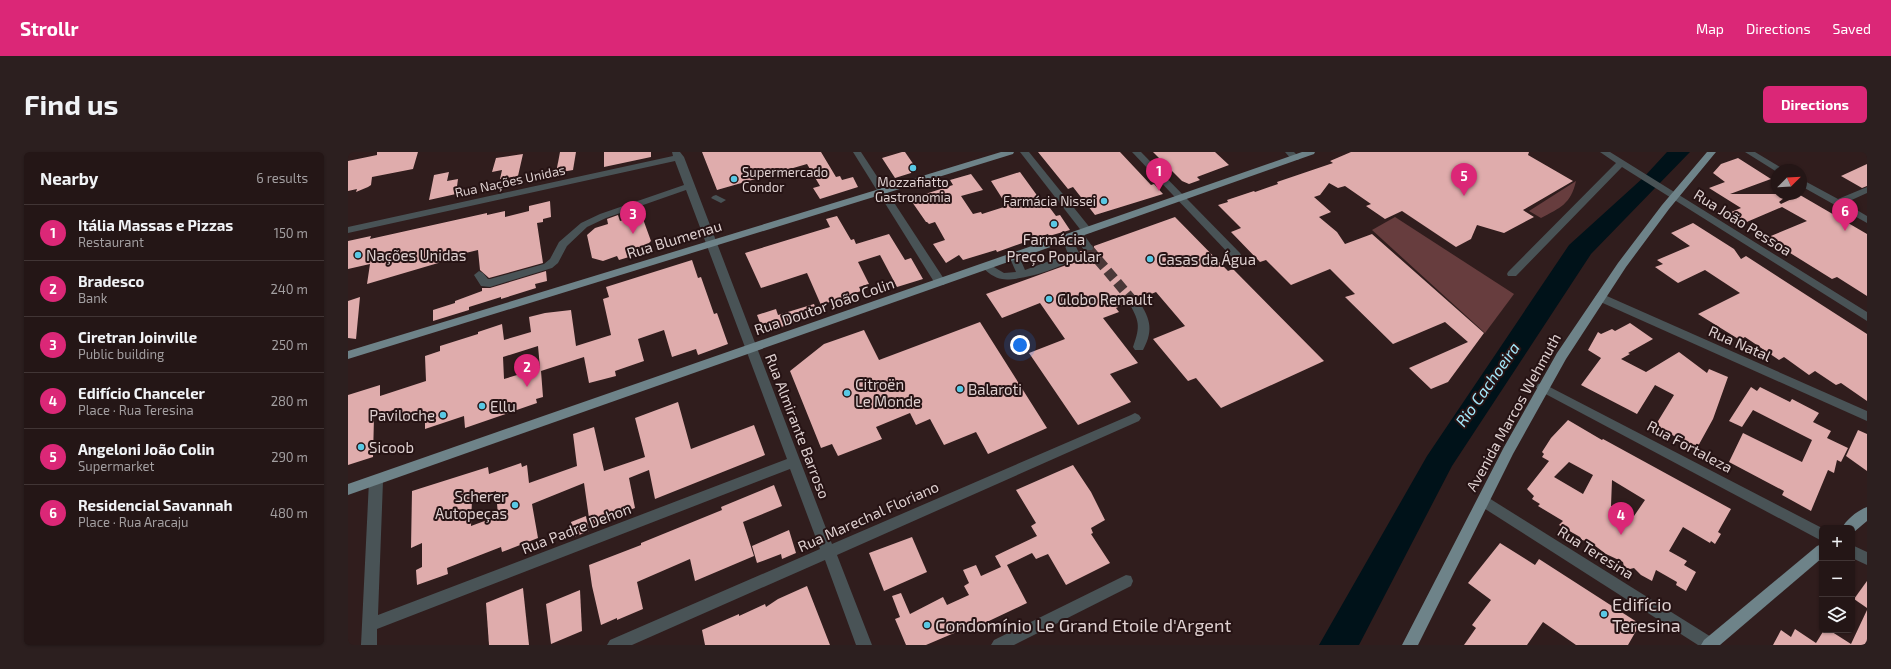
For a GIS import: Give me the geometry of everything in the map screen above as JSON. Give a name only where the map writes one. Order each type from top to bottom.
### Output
[{"type":"main road","name":"Rua Blumenau","points":[[348,355],[1010,152]]},
{"type":"main road","name":"Rua Doutor João Colin","points":[[348,490],[1180,198],[1292,155],[1311,152]]},
{"type":"main road","name":"Avenida Marcos Wehmuth","points":[[1410,645],[1542,387],[1600,297],[1674,196],[1712,152]]},
{"type":"main road","points":[[1853,525],[1867,513]]},
{"type":"main road","points":[[1710,645],[1819,553]]},
{"type":"street","points":[[857,152],[940,282]]},
{"type":"street","points":[[1024,152],[1083,232],[1088,248]]},
{"type":"street","points":[[1136,152],[1236,255]]},
{"type":"street","name":"Rua João Pessoa","points":[[1604,152],[1867,317]]},
{"type":"street","points":[[1749,152],[1771,165]]},
{"type":"street","name":"Rua Almirante Barroso","points":[[678,155],[864,645]]},
{"type":"street","name":"Rua Nações Unidas","points":[[348,230],[678,155]]},
{"type":"street","points":[[1512,274],[1621,163]]},
{"type":"street","points":[[480,275],[485,283],[490,283],[548,266],[554,261],[563,244],[584,225],[609,213],[690,186]]},
{"type":"street","points":[[1807,186],[1867,220]]},
{"type":"street","points":[[1837,203],[1867,190]]},
{"type":"street","points":[[987,266],[1004,276],[1022,274],[1048,266],[1072,256],[1074,253],[1067,238]]},
{"type":"street","points":[[1014,256],[1022,274]]},
{"type":"street","name":"Rua Natal","points":[[1600,297],[1867,416]]},
{"type":"street","points":[[1133,301],[1145,320],[1146,328],[1139,347]]},
{"type":"street","name":"Rua Fortaleza","points":[[1542,387],[1819,533]]},
{"type":"street","name":"Rua Marechal Floriano","points":[[615,645],[1135,418]]},
{"type":"street","name":"Rua Padre Dehon","points":[[370,625],[794,462]]},
{"type":"street","points":[[369,645],[376,481]]},
{"type":"street","name":"Rua Teresina","points":[[1484,500],[1710,645]]},
{"type":"street","points":[[1855,553],[1867,559]]},
{"type":"street","points":[[1000,645],[1126,581]]},
{"type":"shaded area","points":[[1576,181],[1574,189],[1568,200],[1559,208],[1541,218],[1529,211]]},
{"type":"shaded area","points":[[1395,217],[1514,294],[1485,333],[1372,230]]},
{"type":"water","name":"Rio Cachoeira","points":[[1667,152],[1690,152],[1591,254],[1452,466],[1359,645],[1319,645],[1427,456],[1569,245],[1644,177]]},
{"type":"building","points":[[377,152],[418,152],[413,169],[372,177],[371,185],[368,187],[356,192],[357,189],[348,191],[348,161],[377,155]]},
{"type":"building","points":[[560,152],[576,152],[573,170],[556,173]]},
{"type":"building","points":[[604,152],[651,152],[651,157],[604,167]]},
{"type":"building","name":"Supermercado Condor","points":[[702,152],[821,152],[836,177],[840,176],[842,180],[853,177],[858,187],[820,199],[813,188],[820,186],[807,164],[717,190]]},
{"type":"building","points":[[905,152],[916,168],[912,170],[911,173],[895,178],[882,158]]},
{"type":"building","points":[[1038,152],[1120,152],[1151,185],[1154,184],[1163,194],[1095,215],[1073,187],[1068,189]]},
{"type":"building","points":[[1153,152],[1215,152],[1229,165],[1197,177],[1200,180],[1189,184],[1182,181]]},
{"type":"building","points":[[1351,152],[1529,152],[1528,155],[1573,181],[1523,210],[1534,217],[1504,233],[1477,225],[1471,239],[1456,247],[1402,211],[1385,219],[1366,206],[1371,204],[1345,186],[1338,188],[1329,183],[1320,195],[1314,197],[1331,212],[1319,217],[1337,232],[1345,244],[1372,234],[1484,333],[1448,382],[1431,389],[1409,368],[1468,342],[1445,322],[1393,344],[1345,297],[1355,294],[1330,269],[1291,285],[1266,260],[1260,262],[1231,232],[1241,228],[1218,205],[1228,202],[1227,200],[1278,184],[1277,182],[1333,163],[1330,161]]},
{"type":"building","points":[[523,154],[518,176],[500,179],[502,170],[492,172],[496,158]]},
{"type":"building","points":[[1738,158],[1771,179],[1730,194],[1771,194],[1771,200],[1782,200],[1779,202],[1781,204],[1789,200],[1807,199],[1867,234],[1867,296],[1837,277],[1832,279],[1766,238],[1807,221],[1782,207],[1742,224],[1726,214],[1741,208],[1709,188],[1725,182],[1713,173],[1721,164]]},
{"type":"building","points":[[1867,164],[1867,186],[1862,188],[1841,176]]},
{"type":"building","points":[[449,172],[447,181],[458,179],[456,194],[429,200],[434,175]]},
{"type":"building","points":[[1020,172],[1044,205],[1047,204],[1056,216],[1060,215],[1070,230],[1049,236],[1048,234],[997,252],[996,250],[963,260],[959,255],[946,263],[933,244],[945,240],[935,222],[929,224],[926,222],[910,199],[953,185],[950,180],[971,174],[983,190],[961,196],[973,214],[981,212],[982,214],[1007,206],[991,181]]},
{"type":"building","points":[[550,201],[551,217],[543,219],[543,222],[537,223],[543,263],[489,278],[480,270],[478,250],[445,258],[445,261],[367,284],[370,264],[348,269],[348,241],[371,236],[370,239],[487,213],[487,215],[505,211],[505,217],[529,211],[529,206]]},
{"type":"building","points":[[618,215],[620,221],[633,217],[643,219],[651,241],[643,249],[629,253],[629,257],[619,260],[617,256],[603,261],[592,258],[587,235],[595,228],[608,224],[607,219]]},
{"type":"building","points":[[837,216],[851,240],[854,239],[856,244],[889,234],[905,260],[911,258],[923,279],[897,287],[880,255],[858,262],[869,284],[859,287],[861,291],[821,305],[807,273],[761,288],[745,253],[830,227],[826,219]]},
{"type":"building","points":[[1175,217],[1228,271],[1233,269],[1324,361],[1221,408],[1196,378],[1188,381],[1153,339],[1185,326],[1156,292],[1139,299],[1132,296],[1127,300],[1127,303],[1116,308],[1119,312],[1103,318],[1138,363],[1110,374],[1131,402],[1078,425],[1029,353],[1065,339],[1040,303],[1002,318],[986,294],[1083,259],[1079,255],[1080,251],[1092,252],[1094,246]]},
{"type":"building","points":[[1693,223],[1734,249],[1741,259],[1746,256],[1867,334],[1867,401],[1841,383],[1836,385],[1815,371],[1809,375],[1784,357],[1779,360],[1745,337],[1740,340],[1698,314],[1740,293],[1705,270],[1678,283],[1655,267],[1663,264],[1657,260],[1690,246],[1671,233]]},
{"type":"building","points":[[692,260],[698,278],[701,277],[714,314],[717,313],[728,344],[698,355],[696,349],[672,357],[664,330],[638,339],[644,361],[615,371],[616,376],[589,383],[584,357],[541,371],[543,397],[536,399],[537,403],[465,428],[464,416],[425,429],[425,412],[401,420],[401,416],[396,417],[396,409],[374,417],[373,457],[348,465],[348,395],[380,385],[380,396],[426,381],[425,356],[440,351],[440,346],[478,334],[478,332],[502,324],[504,340],[531,332],[529,317],[545,313],[571,310],[576,346],[611,335],[603,299],[609,297],[606,287]],"holes":[[[538,346],[540,368],[504,379],[503,357]]]},
{"type":"building","points":[[546,271],[547,281],[535,284],[536,288],[469,307],[469,310],[433,321],[433,310],[455,303],[455,301],[482,291],[482,288],[490,288]]},
{"type":"building","points":[[360,297],[356,339],[348,338],[348,301]]},
{"type":"building","points":[[814,304],[818,315],[772,330],[762,328],[757,315],[776,309],[778,315]]},
{"type":"building","points":[[980,322],[1047,428],[988,454],[976,432],[944,445],[930,419],[916,425],[910,413],[876,427],[882,439],[838,456],[832,444],[821,448],[790,371],[824,344],[864,330],[879,360]]},
{"type":"building","points":[[1630,323],[1653,339],[1628,353],[1630,354],[1621,359],[1646,372],[1679,352],[1707,373],[1709,369],[1728,377],[1713,419],[1697,448],[1655,426],[1674,395],[1655,385],[1637,414],[1581,385],[1601,358],[1588,350],[1598,332],[1601,334],[1612,329],[1615,331]]},
{"type":"building","points":[[1751,387],[1757,391],[1760,387],[1790,402],[1792,399],[1819,413],[1813,422],[1831,431],[1827,438],[1848,448],[1841,462],[1837,460],[1834,473],[1828,470],[1811,511],[1782,495],[1784,491],[1729,462],[1743,433],[1802,462],[1812,440],[1753,410],[1742,427],[1729,421]]},
{"type":"building","points":[[678,402],[691,449],[754,425],[765,455],[655,499],[649,470],[629,478],[635,508],[590,525],[584,483],[532,504],[538,538],[502,552],[501,547],[447,568],[448,574],[417,585],[416,570],[422,567],[422,543],[411,548],[412,491],[488,467],[489,474],[521,463],[522,467],[527,465],[529,483],[577,466],[573,434],[594,427],[604,471],[645,457],[635,418]],"holes":[[[496,491],[498,516],[471,526],[472,499]]]},
{"type":"building","points":[[1568,420],[1602,440],[1603,439],[1731,509],[1718,532],[1721,534],[1715,544],[1711,541],[1710,543],[1683,527],[1669,551],[1687,561],[1684,565],[1696,572],[1686,591],[1676,585],[1677,582],[1656,570],[1652,581],[1641,575],[1634,568],[1630,569],[1624,567],[1623,562],[1606,554],[1590,542],[1582,540],[1580,537],[1559,525],[1563,521],[1538,506],[1540,504],[1532,499],[1534,496],[1527,489],[1549,461],[1542,457],[1544,454],[1542,452],[1551,438]],"holes":[[[1569,462],[1593,475],[1583,494],[1554,477]],[[1612,480],[1645,500],[1634,516],[1611,506]]]},
{"type":"building","points":[[1858,430],[1867,434],[1867,471],[1846,456]]},
{"type":"building","points":[[1073,465],[1091,492],[1105,520],[1091,528],[1093,533],[1091,534],[1110,563],[1066,585],[1048,554],[1036,559],[1032,553],[1007,565],[1027,603],[974,628],[973,625],[926,645],[906,645],[895,619],[900,617],[892,596],[901,593],[910,614],[943,597],[947,605],[969,595],[964,586],[969,583],[963,570],[976,565],[981,576],[1001,567],[995,556],[1037,536],[1031,526],[1036,523],[1016,490]]},
{"type":"building","points":[[774,485],[782,506],[743,522],[754,556],[695,581],[690,559],[637,582],[643,609],[601,625],[589,565],[641,545],[641,543],[722,510],[721,507]]},
{"type":"building","points":[[586,516],[589,531],[574,537],[571,522]]},
{"type":"building","points":[[789,530],[796,553],[782,559],[781,554],[757,563],[752,546]]},
{"type":"building","points":[[912,537],[927,572],[884,591],[869,553]]},
{"type":"building","points":[[1500,543],[1535,565],[1539,559],[1640,624],[1628,645],[1576,645],[1543,622],[1527,645],[1464,645],[1476,628],[1472,625],[1491,600],[1468,583]]},
{"type":"building","points":[[1867,581],[1867,608],[1855,600]]},
{"type":"building","points":[[807,586],[830,645],[705,645],[702,630],[765,604],[766,607],[778,599]]},
{"type":"building","points":[[523,588],[529,645],[489,645],[486,603]]},
{"type":"building","points":[[580,590],[582,631],[551,644],[546,604]]},
{"type":"building","points":[[1867,610],[1867,645],[1773,645],[1781,630],[1791,637],[1795,629],[1816,643],[1822,633],[1834,633],[1851,644]]},
{"type":"tunnel","points":[[1088,248],[1133,301]]},
{"type":"place","name":"Mozzafiatto Gastronomia","points":[[913,168]]},
{"type":"place","name":"Supermercado Condor","points":[[734,179]]},
{"type":"place","name":"Itália Massas e Pizzas","points":[[1159,191]]},
{"type":"place","name":"Angeloni João Colin","points":[[1464,196]]},
{"type":"place","name":"Farmácia Nissei","points":[[1104,201]]},
{"type":"place","name":"Farmácia Preço Popular","points":[[1054,224]]},
{"type":"place","name":"Residencial Savannah","points":[[1845,231]]},
{"type":"place","name":"Ciretran Joinville","points":[[633,234]]},
{"type":"place","name":"Nações Unidas","points":[[358,255]]},
{"type":"place","name":"Casas da Água","points":[[1150,259]]},
{"type":"place","name":"Globo Renault","points":[[1049,299]]},
{"type":"place","name":"Bradesco","points":[[527,387]]},
{"type":"place","name":"Balaroti","points":[[960,389]]},
{"type":"place","name":"Citroën Le Monde","points":[[847,393]]},
{"type":"place","name":"Ellu","points":[[482,406]]},
{"type":"place","name":"Paviloche","points":[[443,415]]},
{"type":"place","name":"Sicoob","points":[[361,447]]},
{"type":"place","name":"Scherer Autopeças","points":[[515,505]]},
{"type":"place","name":"Edifício Chanceler","points":[[1621,535]]},
{"type":"place","name":"Edifício Teresina","points":[[1604,614]]},
{"type":"place","name":"Condomínio Le Grand Etoile d'Argent","points":[[927,625]]}]
